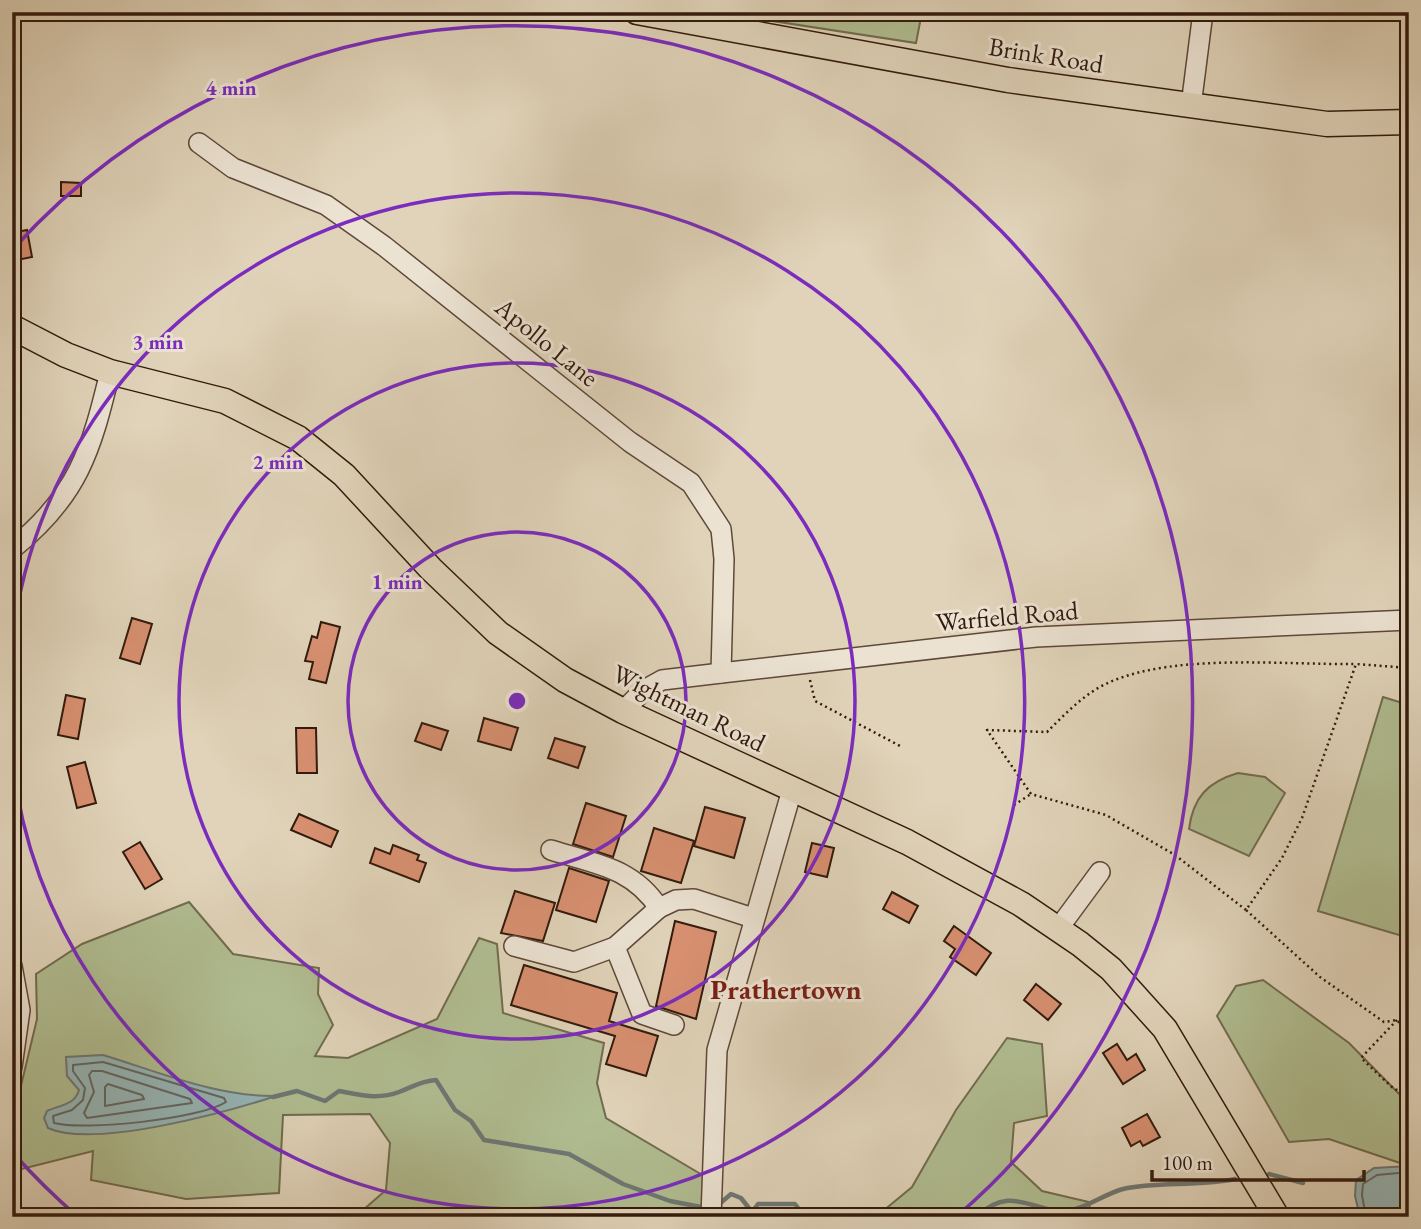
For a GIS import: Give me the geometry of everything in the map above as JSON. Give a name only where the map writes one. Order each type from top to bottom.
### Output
[{"type":"main road","name":"Brink Road","points":[[637,12],[1008,80],[1327,124],[1409,122]]},
{"type":"main road","name":"Wightman Road","points":[[12,327],[66,355],[110,372],[225,401],[298,438],[344,475],[431,569],[498,633],[565,680],[623,711],[907,842],[1021,904],[1058,929],[1111,968],[1165,1029],[1277,1217]]},
{"type":"street","points":[[1191,106],[1203,12]]},
{"type":"street","name":"Apollo Lane","points":[[199,143],[233,168],[326,205],[384,246],[630,442],[691,482],[721,529],[724,559],[721,673]]},
{"type":"street","points":[[12,549],[35,531],[68,491],[84,465],[95,437],[110,372]]},
{"type":"street","name":"Warfield Road","points":[[623,711],[644,690],[662,680],[806,663],[1036,638],[1409,620]]},
{"type":"street","points":[[711,1217],[717,1050],[792,790]]},
{"type":"street","points":[[551,850],[625,873],[646,888],[659,908]]},
{"type":"street","points":[[1058,929],[1100,872]]},
{"type":"street","points":[[514,946],[574,962],[615,947],[659,908],[676,900],[694,900],[753,918]]},
{"type":"street","points":[[615,947],[642,1014],[674,1025]]},
{"type":"street","points":[[12,966],[20,1010],[12,1067]]},
{"type":"path","points":[[806,663],[815,701],[902,747]]},
{"type":"path","points":[[1397,1020],[1384,1022],[1320,977],[1246,910],[1175,855],[1106,815],[1031,794],[987,730],[1047,732],[1073,707],[1108,682],[1165,665],[1356,664],[1409,667]]},
{"type":"path","points":[[1246,910],[1282,858],[1302,818],[1356,664]]},
{"type":"path","points":[[1014,805],[1031,794]]},
{"type":"path","points":[[1397,1020],[1405,1029],[1409,1028]]},
{"type":"path","points":[[1397,1020],[1361,1058],[1393,1088],[1409,1096]]},
{"type":"green space","points":[[714,12],[922,12],[916,43]]},
{"type":"green space","points":[[1383,697],[1409,705],[1409,938],[1318,911]]},
{"type":"green space","points":[[1238,773],[1265,777],[1285,793],[1249,856],[1189,829],[1194,808],[1203,793],[1218,781]]},
{"type":"green space","points":[[189,902],[233,954],[319,968],[318,994],[333,1025],[315,1056],[348,1058],[437,1019],[479,938],[497,944],[503,1013],[604,1043],[597,1083],[606,1118],[704,1176],[704,1212],[589,1211],[585,1217],[355,1217],[386,1190],[390,1143],[370,1114],[283,1115],[279,1193],[186,1199],[91,1180],[93,1151],[18,1170],[12,1166],[12,1104],[20,1090],[37,1019],[36,974],[82,944]]},
{"type":"green space","points":[[1263,980],[1349,1043],[1409,1104],[1409,1166],[1329,1139],[1289,1142],[1217,1016],[1236,986]]},
{"type":"green space","points":[[1007,1038],[1042,1044],[1047,1116],[1014,1123],[1011,1162],[1042,1191],[1089,1202],[1091,1217],[861,1217],[861,1213],[883,1211],[912,1187],[956,1110]]},
{"type":"water","points":[[103,1055],[210,1088],[276,1096],[194,1119],[127,1131],[69,1133],[48,1128],[44,1118],[47,1111],[71,1102],[79,1090],[67,1076],[66,1057]]},
{"type":"water","points":[[1409,1166],[1409,1217],[1360,1217],[1355,1196],[1356,1180],[1374,1168]]},
{"type":"building","points":[[61,182],[81,183],[81,196],[61,196]]},
{"type":"building","points":[[27,230],[32,257],[12,261],[12,233]]},
{"type":"building","points":[[132,618],[152,624],[140,664],[120,658]]},
{"type":"building","points":[[321,622],[340,627],[326,683],[309,679],[313,662],[305,661],[312,636],[317,638]]},
{"type":"building","points":[[66,695],[85,699],[78,739],[58,735]]},
{"type":"building","points":[[484,718],[518,728],[511,750],[478,741]]},
{"type":"building","points":[[422,723],[448,731],[441,750],[415,741]]},
{"type":"building","points":[[296,728],[316,728],[317,773],[297,773]]},
{"type":"building","points":[[555,738],[585,747],[578,768],[548,758]]},
{"type":"building","points":[[85,762],[96,803],[77,808],[67,767]]},
{"type":"building","points":[[586,803],[626,816],[613,857],[573,844]]},
{"type":"building","points":[[705,807],[745,818],[734,858],[694,846]]},
{"type":"building","points":[[299,814],[338,831],[331,847],[291,830]]},
{"type":"building","points":[[654,828],[694,841],[681,883],[641,871]]},
{"type":"building","points":[[140,842],[162,879],[145,889],[123,852]]},
{"type":"building","points":[[812,843],[834,848],[827,877],[805,872]]},
{"type":"building","points":[[393,845],[419,855],[417,860],[426,863],[419,882],[370,863],[375,848],[390,854]]},
{"type":"building","points":[[569,868],[609,881],[596,922],[556,910]]},
{"type":"building","points":[[515,891],[555,903],[543,941],[501,933]]},
{"type":"building","points":[[892,892],[918,906],[909,923],[883,909]]},
{"type":"building","points":[[675,921],[716,932],[696,1019],[656,1006]]},
{"type":"building","points":[[954,926],[991,953],[976,975],[950,957],[955,949],[944,941]]},
{"type":"building","points":[[524,965],[617,993],[609,1021],[658,1036],[646,1076],[606,1064],[615,1036],[511,1005]]},
{"type":"building","points":[[1036,984],[1061,1004],[1048,1020],[1024,1000]]},
{"type":"building","points":[[1117,1044],[1127,1060],[1136,1054],[1145,1070],[1123,1084],[1103,1053]]},
{"type":"building","points":[[1147,1114],[1160,1137],[1143,1146],[1140,1141],[1131,1146],[1122,1128]]},
{"type":"waterway","points":[[273,1097],[297,1091],[325,1101],[339,1091],[384,1096],[436,1080],[455,1110],[471,1121],[484,1140],[569,1154],[623,1184],[670,1201],[701,1207]]},
{"type":"waterway","points":[[1269,1174],[1303,1183]]},
{"type":"waterway","points":[[976,1217],[1002,1202],[1014,1201],[1059,1211],[1072,1210],[1123,1189],[1235,1179]]},
{"type":"waterway","points":[[717,1206],[731,1194],[741,1198],[752,1212],[758,1204],[795,1204],[805,1217]]},
{"type":"waterway","points":[[825,1217],[837,1213],[850,1217]]},
{"type":"waterway","points":[[852,1217],[869,1213],[901,1216],[937,1214],[954,1217]]},
{"type":"district","name":"Prathertown","points":[[786,989]]}]
